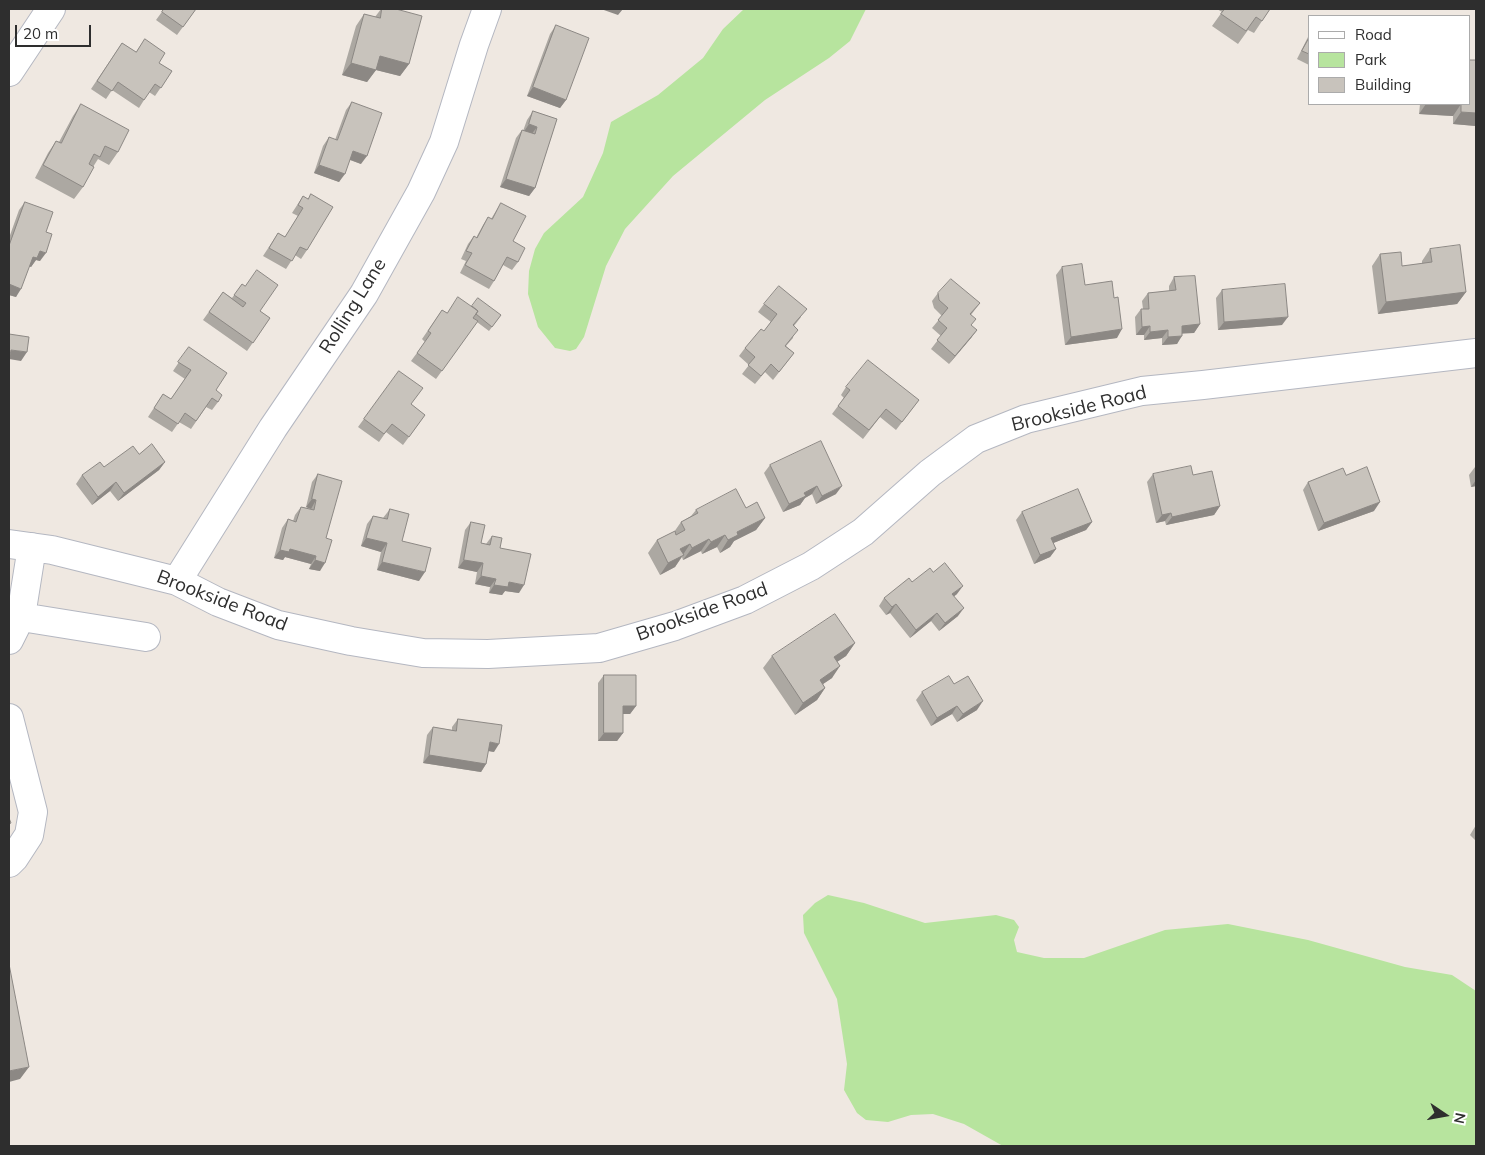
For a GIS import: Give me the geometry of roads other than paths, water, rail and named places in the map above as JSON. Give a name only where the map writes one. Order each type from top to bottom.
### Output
[{"type":"street","points":[[9,72],[51,9]]},
{"type":"street","name":"Rolling Lane","points":[[177,581],[273,428],[364,294],[421,192],[444,142],[487,9]]},
{"type":"street","name":"Brookside Road","points":[[20,546],[110,564],[177,581],[218,602],[278,625],[351,641],[423,653],[488,654],[599,648],[675,626],[745,600],[811,566],[863,532],[930,473],[976,439],[1026,419],[1142,391],[1476,353]]},
{"type":"street","points":[[9,640],[15,616],[20,546]]},
{"type":"street","points":[[15,616],[146,637]]},
{"type":"street","points":[[9,718],[33,812],[29,835],[9,863]]}]
